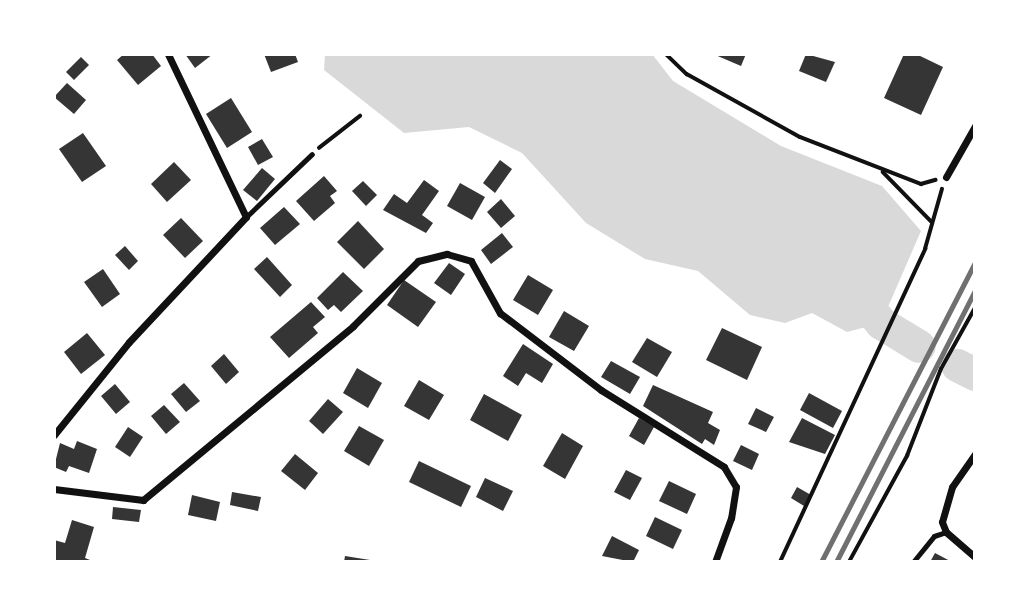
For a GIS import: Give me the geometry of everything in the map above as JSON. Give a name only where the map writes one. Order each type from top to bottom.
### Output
[{"type":"street","points":[[54,435],[129,342],[246,217],[168,54]]},
{"type":"street","points":[[946,177],[975,126]]},
{"type":"street","points":[[54,489],[143,500],[353,326],[418,261],[447,254],[471,261],[500,313],[601,390],[724,467],[736,487],[731,518],[715,562]]},
{"type":"street","points":[[975,454],[952,486],[943,522],[946,533],[975,556]]},
{"type":"lane","points":[[246,217],[312,154]]},
{"type":"lane","points":[[913,562],[934,536],[946,533]]},
{"type":"path","points":[[666,54],[687,74],[800,137],[882,171],[922,184],[946,177]]},
{"type":"path","points":[[312,154],[360,116]]},
{"type":"path","points":[[882,171],[931,221]]},
{"type":"path","points":[[780,562],[894,322],[925,249],[946,177]]},
{"type":"path","points":[[849,562],[907,456],[941,369],[975,307]]},
{"type":"shaded area","points":[[325,54],[652,54],[673,81],[781,146],[882,186],[921,231],[881,323],[847,332],[812,313],[785,323],[750,315],[698,271],[645,259],[586,223],[522,153],[469,127],[404,133],[324,70]]},
{"type":"building","points":[[124,54],[152,54],[161,66],[138,85],[117,60]]},
{"type":"building","points":[[185,54],[213,54],[195,68]]},
{"type":"building","points":[[264,54],[295,54],[298,62],[271,72]]},
{"type":"building","points":[[713,54],[746,54],[741,66]]},
{"type":"building","points":[[806,54],[835,62],[826,82],[799,71]]},
{"type":"building","points":[[904,54],[916,54],[943,67],[921,115],[884,98]]},
{"type":"building","points":[[81,57],[89,65],[74,80],[66,72]]},
{"type":"building","points":[[67,83],[86,100],[74,114],[54,97]]},
{"type":"building","points":[[231,98],[252,132],[227,148],[206,114]]},
{"type":"building","points":[[83,133],[106,166],[82,182],[59,149]]},
{"type":"building","points":[[262,139],[273,157],[258,165],[248,147]]},
{"type":"building","points":[[500,160],[512,169],[495,193],[483,183]]},
{"type":"building","points":[[174,162],[191,180],[167,202],[151,184]]},
{"type":"building","points":[[262,168],[275,179],[257,201],[243,190]]},
{"type":"building","points":[[324,176],[337,191],[330,196],[335,203],[314,221],[296,201]]},
{"type":"building","points":[[424,180],[439,191],[422,215],[433,223],[426,233],[383,210],[394,194],[407,203]]},
{"type":"building","points":[[363,181],[377,195],[366,206],[352,191]]},
{"type":"building","points":[[460,183],[485,197],[472,220],[447,206]]},
{"type":"building","points":[[501,199],[515,216],[501,228],[487,212]]},
{"type":"building","points":[[284,207],[300,224],[275,245],[260,228]]},
{"type":"building","points":[[181,218],[203,241],[185,258],[163,235]]},
{"type":"building","points":[[358,221],[384,249],[364,269],[337,242]]},
{"type":"building","points":[[502,233],[513,247],[491,264],[481,250]]},
{"type":"building","points":[[125,246],[138,261],[129,270],[115,255]]},
{"type":"building","points":[[267,257],[292,285],[280,297],[254,269]]},
{"type":"building","points":[[449,263],[465,274],[451,295],[434,283]]},
{"type":"building","points":[[103,269],[120,294],[102,307],[84,282]]},
{"type":"building","points":[[343,272],[363,291],[341,312],[334,305],[328,310],[317,298]]},
{"type":"building","points":[[528,275],[553,290],[538,315],[513,300]]},
{"type":"building","points":[[404,280],[436,302],[418,327],[387,305]]},
{"type":"building","points":[[311,302],[325,317],[313,327],[318,333],[289,358],[270,337]]},
{"type":"building","points":[[564,311],[589,326],[574,351],[549,337]]},
{"type":"building","points":[[722,328],[762,347],[747,380],[706,360]]},
{"type":"building","points":[[87,333],[105,355],[81,374],[64,352]]},
{"type":"building","points":[[647,338],[672,352],[657,377],[632,362]]},
{"type":"building","points":[[523,344],[553,364],[542,383],[526,373],[518,386],[503,376]]},
{"type":"building","points":[[224,354],[239,372],[226,384],[211,366]]},
{"type":"building","points":[[611,361],[640,377],[630,394],[601,377]]},
{"type":"building","points":[[357,368],[382,383],[368,408],[343,393]]},
{"type":"building","points":[[419,380],[444,395],[429,420],[404,406]]},
{"type":"building","points":[[184,383],[200,401],[186,412],[171,394]]},
{"type":"building","points":[[115,384],[130,402],[116,414],[101,396]]},
{"type":"building","points":[[653,385],[713,412],[708,423],[720,430],[714,445],[705,439],[702,444],[643,406]]},
{"type":"building","points":[[809,393],[842,411],[833,428],[800,410]]},
{"type":"building","points":[[484,394],[522,415],[508,441],[470,420]]},
{"type":"building","points":[[328,399],[343,412],[323,434],[309,421]]},
{"type":"building","points":[[164,405],[180,422],[166,434],[151,416]]},
{"type":"building","points":[[756,408],[774,417],[766,432],[748,424]]},
{"type":"building","points":[[639,418],[654,427],[644,445],[629,436]]},
{"type":"building","points":[[802,418],[835,435],[825,454],[789,442]]},
{"type":"building","points":[[359,426],[384,440],[369,466],[344,451]]},
{"type":"building","points":[[128,427],[143,437],[130,457],[115,447]]},
{"type":"building","points":[[562,433],[583,446],[565,479],[543,466]]},
{"type":"building","points":[[77,441],[97,449],[89,473],[69,466],[66,472],[54,467],[60,443],[74,449]]},
{"type":"building","points":[[741,445],[759,454],[752,470],[733,461]]},
{"type":"building","points":[[295,454],[318,473],[305,490],[281,471]]},
{"type":"building","points":[[419,461],[471,486],[461,507],[409,482]]},
{"type":"building","points":[[626,470],[642,478],[630,500],[614,492]]},
{"type":"building","points":[[485,478],[513,491],[503,511],[476,497]]},
{"type":"building","points":[[669,481],[696,494],[687,514],[659,501]]},
{"type":"building","points":[[797,487],[811,495],[804,506],[791,498]]},
{"type":"building","points":[[232,492],[261,497],[258,511],[230,505]]},
{"type":"building","points":[[192,495],[220,502],[216,521],[188,515]]},
{"type":"building","points":[[113,507],[141,510],[139,522],[112,519]]},
{"type":"building","points":[[655,517],[682,530],[673,549],[646,536]]},
{"type":"building","points":[[72,520],[94,527],[85,558],[95,562],[54,562],[54,540],[65,543]]},
{"type":"building","points":[[612,536],[639,550],[633,562],[602,556]]},
{"type":"building","points":[[935,553],[952,562],[930,562]]},
{"type":"building","points":[[345,556],[370,560],[344,562]]},
{"type":"waterway","points":[[853,288],[881,323],[919,346]]},
{"type":"waterway","points":[[957,365],[975,374]]},
{"type":"railway","points":[[821,562],[975,262]]},
{"type":"railway","points":[[836,562],[975,290]]}]
